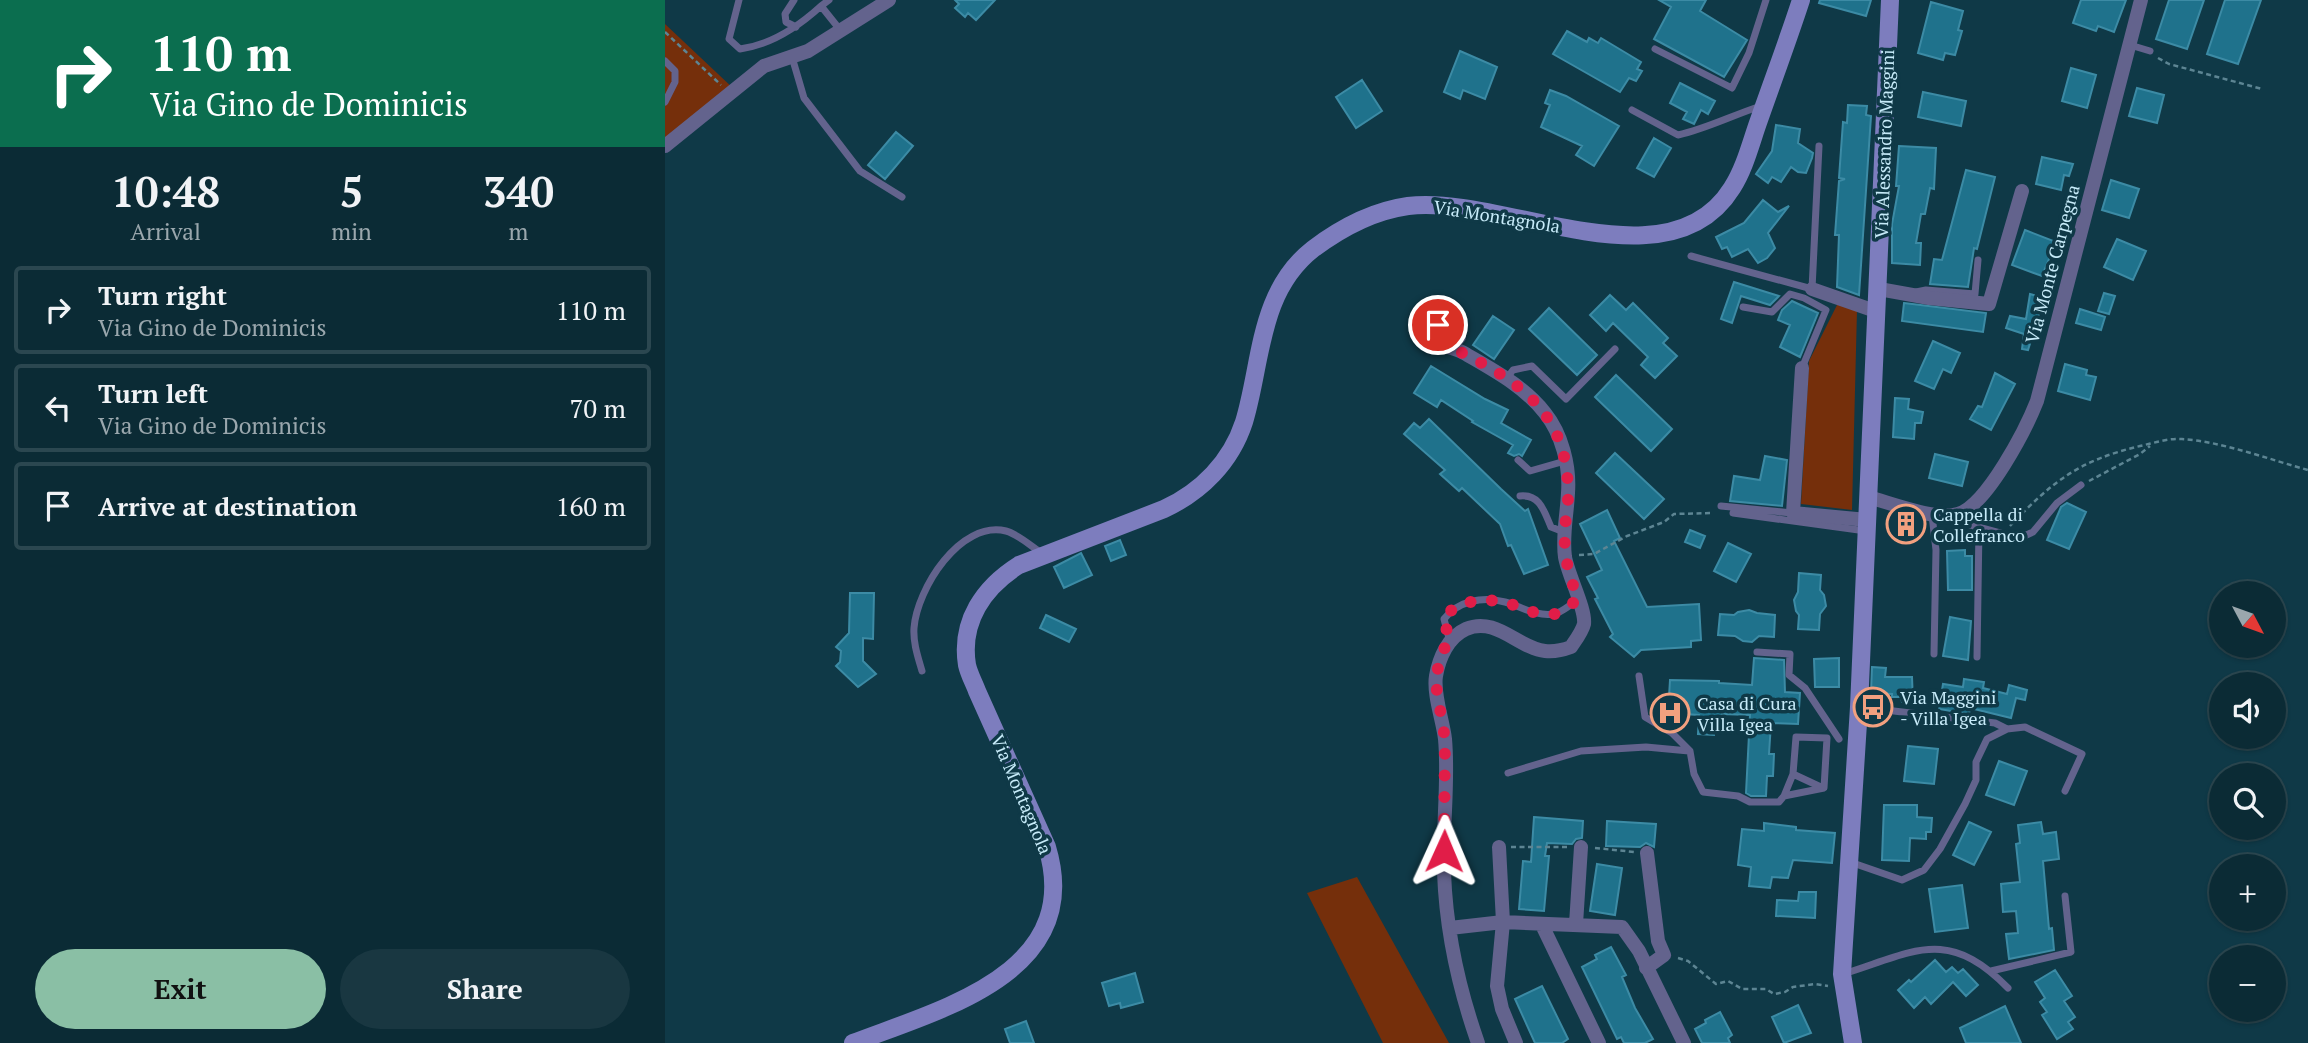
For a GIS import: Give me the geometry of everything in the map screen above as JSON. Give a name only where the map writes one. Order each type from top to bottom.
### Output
[{"type":"main road","name":"Via Montagnola","points":[[853,1043],[953,1004],[990,985],[1015,968],[1030,951],[1051,912],[1055,889],[1047,847],[967,666],[969,625],[981,598],[1004,575],[1043,555],[1164,509],[1204,485],[1219,468],[1244,423],[1264,329],[1281,287],[1311,250],[1356,221],[1407,206],[1433,205],[1629,236],[1664,235],[1683,230],[1716,208],[1732,189],[1744,162],[1801,0]]},
{"type":"main road","name":"Via Alessandro Maggini","points":[[1853,1043],[1843,979],[1849,862],[1848,739],[1859,707],[1890,0]]},
{"type":"street","points":[[665,146],[764,66],[809,51],[889,0]]},
{"type":"street","name":"Via Monte Carpegna","points":[[1957,515],[1969,508],[2015,448],[2037,401],[2141,0]]},
{"type":"street","points":[[1879,289],[1929,299],[1989,304],[2022,191]]},
{"type":"street","points":[[1812,289],[1878,312]]},
{"type":"street","points":[[1460,351],[1457,325],[1451,321],[1443,321],[1438,325],[1436,337],[1444,344],[1507,378],[1545,413],[1557,431],[1566,461],[1569,491],[1565,556],[1583,610],[1584,624],[1571,648],[1558,651],[1543,651],[1497,629],[1481,626],[1465,629],[1443,650],[1435,679],[1445,739],[1444,872],[1450,928],[1467,1012],[1478,1043]]},
{"type":"street","points":[[1444,344],[1452,344],[1459,333]]},
{"type":"street","points":[[1803,368],[1793,513],[1867,526]]},
{"type":"street","points":[[1868,497],[1932,514],[1957,515]]},
{"type":"street","points":[[1499,847],[1503,922],[1497,986],[1502,1009],[1516,1043]]},
{"type":"street","points":[[1576,924],[1581,847]]},
{"type":"street","points":[[1647,853],[1658,941],[1664,955],[1647,968]]},
{"type":"street","points":[[1450,928],[1503,922],[1622,927],[1639,951],[1684,1043]]},
{"type":"street","points":[[1542,925],[1599,1043]]},
{"type":"street","points":[[1639,951],[1658,941]]},
{"type":"lane","points":[[739,0],[729,40],[740,49],[796,27],[829,0]]},
{"type":"lane","points":[[794,0],[785,14],[786,22],[796,27]]},
{"type":"lane","points":[[1655,49],[1732,88],[1749,53],[1766,0]]},
{"type":"lane","points":[[821,6],[841,32]]},
{"type":"lane","points":[[2129,45],[2150,51]]},
{"type":"lane","points":[[792,57],[804,98],[860,171],[902,197]]},
{"type":"lane","points":[[665,61],[675,71],[675,82],[665,102]]},
{"type":"lane","points":[[1632,110],[1678,135],[1698,131],[1718,120],[1765,105]]},
{"type":"lane","points":[[1691,256],[1812,289],[1819,146]]},
{"type":"lane","points":[[1908,293],[1926,290],[1975,294],[1978,260]]},
{"type":"lane","points":[[1743,307],[1772,312],[1790,294],[1826,310],[1803,368]]},
{"type":"lane","points":[[1507,378],[1513,370],[1532,366],[1566,399],[1615,349]]},
{"type":"lane","points":[[1518,460],[1530,471],[1566,461]]},
{"type":"lane","points":[[1957,515],[1967,524],[2022,537],[2033,532],[2057,503],[2081,485]]},
{"type":"lane","points":[[1520,496],[1530,495],[1539,502],[1551,527],[1565,532]]},
{"type":"lane","points":[[1721,506],[1793,513]]},
{"type":"lane","points":[[1733,513],[1867,526]]},
{"type":"lane","points":[[1932,514],[1936,550],[1934,653]]},
{"type":"lane","points":[[1977,657],[1979,527]]},
{"type":"lane","points":[[922,671],[915,649],[914,628],[921,600],[933,575],[950,554],[982,531],[1007,531],[1043,555]]},
{"type":"lane","points":[[1450,642],[1444,620],[1453,608],[1476,600],[1503,601],[1532,612],[1555,614],[1578,600]]},
{"type":"lane","points":[[1758,652],[1790,654],[1789,676],[1805,688],[1848,739]]},
{"type":"lane","points":[[1639,676],[1645,717],[1672,733],[1690,751],[1694,774],[1703,792],[1738,796],[1750,802],[1779,802],[1793,774],[1796,737],[1848,739]]},
{"type":"lane","points":[[1859,707],[1995,723],[2007,729]]},
{"type":"lane","points":[[1849,862],[1902,880],[1924,870],[1940,849],[1965,804],[1976,780],[1976,762],[1987,739],[2007,729],[2025,727],[2082,754],[2065,791]]},
{"type":"lane","points":[[1824,788],[1827,737]]},
{"type":"lane","points":[[1508,773],[1581,751],[1646,747],[1690,751]]},
{"type":"lane","points":[[1793,774],[1824,788]]},
{"type":"lane","points":[[1784,796],[1824,788]]},
{"type":"lane","points":[[1991,971],[2071,952],[2065,896]]},
{"type":"lane","points":[[1843,979],[1926,948],[1950,949],[1991,971],[2008,988]]},
{"type":"path","points":[[665,32],[731,94]]},
{"type":"path","points":[[2150,51],[2159,60],[2169,64],[2262,89]]},
{"type":"path","points":[[2081,485],[2140,454],[2153,443],[2181,439],[2203,442],[2308,470]]},
{"type":"path","points":[[1565,556],[1594,554],[1627,536],[1664,523],[1674,514],[1733,513]]},
{"type":"path","points":[[1664,955],[1688,961],[1717,984],[1728,981],[1742,989],[1766,989],[1774,994],[1785,992],[1793,986],[1815,984],[1830,987],[1843,979]]},
{"type":"shaded area","points":[[665,24],[735,90],[665,146]]},
{"type":"shaded area","points":[[1838,303],[1857,310],[1852,510],[1801,504],[1809,361]]},
{"type":"shaded area","points":[[1357,877],[1449,1043],[1383,1043],[1307,893]]},
{"type":"building","points":[[955,0],[995,0],[976,20],[968,13],[965,17],[955,8],[959,4]]},
{"type":"building","points":[[1659,0],[1706,0],[1700,11],[1747,40],[1724,77],[1654,39],[1671,7]]},
{"type":"building","points":[[1820,0],[1871,0],[1866,16],[1819,3]]},
{"type":"building","points":[[2081,0],[2126,0],[2114,32],[2098,26],[2096,31],[2073,23]]},
{"type":"building","points":[[2169,0],[2204,0],[2187,49],[2156,39]]},
{"type":"building","points":[[2225,0],[2261,0],[2238,64],[2207,54]]},
{"type":"building","points":[[1931,2],[1963,11],[1958,30],[1962,31],[1955,55],[1945,53],[1943,60],[1918,53]]},
{"type":"building","points":[[1567,31],[1587,42],[1589,38],[1598,43],[1601,38],[1641,62],[1637,69],[1642,71],[1636,81],[1629,78],[1620,92],[1553,54]]},
{"type":"building","points":[[1460,51],[1497,67],[1485,99],[1463,90],[1460,99],[1444,92]]},
{"type":"building","points":[[2071,68],[2096,75],[2087,108],[2062,101]]},
{"type":"building","points":[[1362,80],[1382,111],[1356,128],[1336,97]]},
{"type":"building","points":[[1680,83],[1715,101],[1708,114],[1701,110],[1694,124],[1683,119],[1687,112],[1670,103]]},
{"type":"building","points":[[2137,88],[2164,95],[2157,123],[2129,116]]},
{"type":"building","points":[[1550,90],[1619,126],[1594,166],[1576,155],[1582,146],[1541,127],[1550,105],[1545,103]]},
{"type":"building","points":[[1923,92],[1966,101],[1961,126],[1918,117]]},
{"type":"building","points":[[1848,105],[1867,106],[1866,115],[1871,116],[1859,295],[1837,287],[1839,235],[1835,235],[1839,181],[1845,179],[1839,178],[1843,122],[1847,123]]},
{"type":"building","points":[[1776,125],[1800,129],[1798,143],[1813,153],[1806,173],[1791,167],[1781,182],[1772,177],[1768,183],[1756,174],[1772,151]]},
{"type":"building","points":[[896,132],[913,146],[885,179],[868,165]]},
{"type":"building","points":[[1654,138],[1671,148],[1654,177],[1637,168]]},
{"type":"building","points":[[1899,146],[1936,148],[1934,189],[1930,188],[1925,214],[1921,214],[1916,243],[1921,243],[1920,265],[1892,263],[1892,224],[1899,186],[1896,186]]},
{"type":"building","points":[[2042,157],[2073,164],[2069,176],[2064,175],[2061,190],[2036,184]]},
{"type":"building","points":[[1966,170],[1995,177],[1977,249],[1974,248],[1968,287],[1930,284],[1934,259],[1942,260]]},
{"type":"building","points":[[2111,180],[2139,189],[2129,218],[2102,210]]},
{"type":"building","points":[[1763,200],[1778,212],[1789,206],[1768,233],[1775,248],[1767,258],[1758,263],[1748,249],[1732,257],[1727,247],[1722,249],[1716,237],[1744,223]]},
{"type":"building","points":[[2025,230],[2056,242],[2042,276],[2012,265]]},
{"type":"building","points":[[2117,239],[2146,251],[2133,280],[2104,267]]},
{"type":"building","points":[[1734,282],[1779,296],[1770,305],[1741,296],[1732,323],[1721,319]]},
{"type":"building","points":[[2104,293],[2115,296],[2109,314],[2098,311]]},
{"type":"building","points":[[2030,294],[2044,298],[2028,350],[2022,349],[2024,334],[2006,328],[2010,316],[2026,319]]},
{"type":"building","points":[[1610,295],[1626,310],[1633,303],[1668,338],[1663,343],[1677,356],[1655,378],[1641,365],[1648,357],[1613,323],[1606,331],[1590,315]]},
{"type":"building","points":[[1792,301],[1818,313],[1800,357],[1780,347],[1790,325],[1778,320],[1782,310]]},
{"type":"building","points":[[1904,303],[1986,313],[1983,332],[1902,321]]},
{"type":"building","points":[[1549,308],[1597,355],[1577,375],[1529,329]]},
{"type":"building","points":[[2080,309],[2105,317],[2101,330],[2076,323]]},
{"type":"building","points":[[1493,316],[1514,330],[1494,359],[1473,345]]},
{"type":"building","points":[[1933,341],[1960,353],[1951,373],[1943,369],[1934,389],[1915,381]]},
{"type":"building","points":[[2065,364],[2087,370],[2086,375],[2096,377],[2090,400],[2058,391]]},
{"type":"building","points":[[1431,366],[1508,410],[1501,423],[1531,440],[1522,456],[1508,453],[1513,445],[1472,422],[1441,400],[1437,407],[1414,393]]},
{"type":"building","points":[[1995,373],[2015,384],[1991,430],[1970,419],[1978,406],[1982,407]]},
{"type":"building","points":[[1616,375],[1672,429],[1651,451],[1595,397]]},
{"type":"building","points":[[1895,398],[1909,399],[1908,409],[1923,412],[1921,423],[1915,423],[1914,439],[1893,437]]},
{"type":"building","points":[[1429,419],[1525,511],[1528,509],[1548,565],[1524,574],[1511,545],[1508,546],[1500,524],[1462,488],[1459,491],[1440,474],[1445,470],[1404,434],[1414,423],[1420,428]]},
{"type":"building","points":[[1615,453],[1664,499],[1644,519],[1596,473]]},
{"type":"building","points":[[1935,454],[1968,462],[1962,486],[1929,478]]},
{"type":"building","points":[[1765,456],[1787,460],[1782,506],[1730,501],[1734,476],[1760,480]]},
{"type":"building","points":[[2067,503],[2086,512],[2069,549],[2047,540],[2061,507]]},
{"type":"building","points":[[1607,510],[1620,538],[1614,541],[1647,607],[1699,604],[1701,640],[1691,641],[1691,647],[1641,650],[1634,657],[1610,637],[1613,634],[1587,577],[1602,570],[1580,524]]},
{"type":"building","name":"Cappella di Collefranco","points":[[1906,517],[1914,525],[1906,533],[1898,525]]},
{"type":"building","points":[[1690,530],[1705,536],[1700,548],[1685,542]]},
{"type":"building","points":[[1120,540],[1126,555],[1111,561],[1105,546]]},
{"type":"building","points":[[1728,543],[1751,554],[1736,582],[1714,571]]},
{"type":"building","points":[[1965,550],[1965,556],[1972,556],[1972,590],[1948,590],[1947,551]]},
{"type":"building","points":[[1081,553],[1092,575],[1064,588],[1054,567]]},
{"type":"building","points":[[1799,573],[1821,575],[1820,590],[1826,606],[1820,614],[1819,630],[1798,629],[1799,615],[1794,600],[1798,592]]},
{"type":"building","points":[[850,593],[874,593],[873,639],[863,638],[863,661],[876,674],[858,687],[836,666],[840,662],[841,651],[836,647],[849,633]]},
{"type":"building","points":[[1749,610],[1775,615],[1774,637],[1759,636],[1752,642],[1735,636],[1718,635],[1720,614],[1734,615]]},
{"type":"building","points":[[1046,615],[1076,629],[1069,642],[1040,628]]},
{"type":"building","points":[[1950,617],[1971,621],[1968,660],[1943,656]]},
{"type":"building","points":[[1754,658],[1784,660],[1785,692],[1800,693],[1798,724],[1771,723],[1769,754],[1774,754],[1773,776],[1767,776],[1766,796],[1751,796],[1746,793],[1750,715],[1722,714],[1722,717],[1715,717],[1714,735],[1698,734],[1699,715],[1668,713],[1670,680],[1752,685]]},
{"type":"building","points":[[1839,658],[1839,687],[1815,687],[1814,659]]},
{"type":"building","points":[[1872,667],[1886,668],[1885,677],[1912,677],[1913,702],[1902,702],[1901,697],[1892,697],[1892,694],[1871,693]]},
{"type":"building","points":[[1964,679],[1984,682],[1983,688],[2007,694],[2009,685],[2027,690],[2025,700],[2016,698],[2011,718],[1970,708],[1969,714],[1939,709],[1943,684],[1963,687]]},
{"type":"building","points":[[1908,746],[1938,749],[1934,784],[1904,781]]},
{"type":"building","points":[[1999,761],[2027,771],[2014,805],[1986,795]]},
{"type":"building","points":[[1884,805],[1917,805],[1917,817],[1932,818],[1931,832],[1926,832],[1926,839],[1910,838],[1909,861],[1882,860]]},
{"type":"building","points":[[1534,817],[1583,821],[1582,838],[1576,839],[1572,844],[1547,843],[1545,856],[1549,856],[1544,911],[1519,909],[1523,861],[1531,862]]},
{"type":"building","points":[[1607,821],[1656,824],[1654,847],[1646,843],[1640,847],[1606,846]]},
{"type":"building","points":[[1969,822],[1991,832],[1974,865],[1953,855]]},
{"type":"building","points":[[2041,822],[2043,834],[2056,832],[2059,859],[2043,861],[2049,929],[2052,928],[2054,950],[2009,959],[2006,934],[2018,933],[2016,911],[2003,912],[2001,884],[2020,882],[2016,844],[2020,843],[2018,825]]},
{"type":"building","points":[[1764,823],[1796,827],[1796,830],[1835,833],[1832,863],[1793,860],[1788,878],[1772,877],[1770,888],[1749,886],[1751,867],[1738,865],[1742,829],[1764,831]]},
{"type":"building","points":[[1597,864],[1622,868],[1615,915],[1590,911]]},
{"type":"building","points":[[1962,885],[1968,928],[1935,932],[1929,889]]},
{"type":"building","points":[[1799,892],[1816,892],[1815,918],[1776,916],[1777,900],[1798,901]]},
{"type":"building","points":[[1611,947],[1626,975],[1622,977],[1635,1008],[1653,1039],[1645,1043],[1624,1043],[1621,1037],[1617,1039],[1582,967],[1597,959],[1595,955]]},
{"type":"building","points":[[1935,960],[1946,972],[1952,967],[1958,973],[1963,969],[1978,985],[1966,996],[1953,982],[1931,1004],[1925,997],[1914,1008],[1898,990]]},
{"type":"building","points":[[2055,970],[2072,996],[2064,1001],[2075,1017],[2068,1022],[2073,1029],[2057,1039],[2042,1015],[2047,1012],[2040,1002],[2045,998],[2035,982]]},
{"type":"building","points":[[1135,973],[1143,1002],[1121,1008],[1120,1003],[1109,1006],[1102,983]]},
{"type":"building","points":[[1542,986],[1568,1039],[1562,1043],[1535,1043],[1515,999]]},
{"type":"building","points":[[1798,1005],[1811,1033],[1784,1043],[1772,1017]]},
{"type":"building","points":[[2005,1006],[2021,1043],[1966,1043],[1960,1028]]},
{"type":"building","points":[[1720,1012],[1732,1035],[1728,1038],[1730,1043],[1702,1043],[1695,1029]]},
{"type":"building","points":[[1026,1021],[1034,1043],[1010,1043],[1005,1029]]},
{"type":"place","name":"Cappella di Collefranco","points":[[1906,524]]},
{"type":"place","name":"Via Maggini - Villa Igea","points":[[1873,707]]},
{"type":"place","name":"Casa di Cura Villa Igea","points":[[1670,713]]},
{"type":"route","points":[[1438,325],[1435,332],[1440,342],[1507,378],[1529,396],[1557,431],[1566,461],[1569,491],[1565,556],[1578,600],[1555,614],[1532,612],[1503,601],[1476,600],[1453,608],[1444,620],[1450,642],[1443,650],[1435,679],[1445,739],[1444,851]]}]
